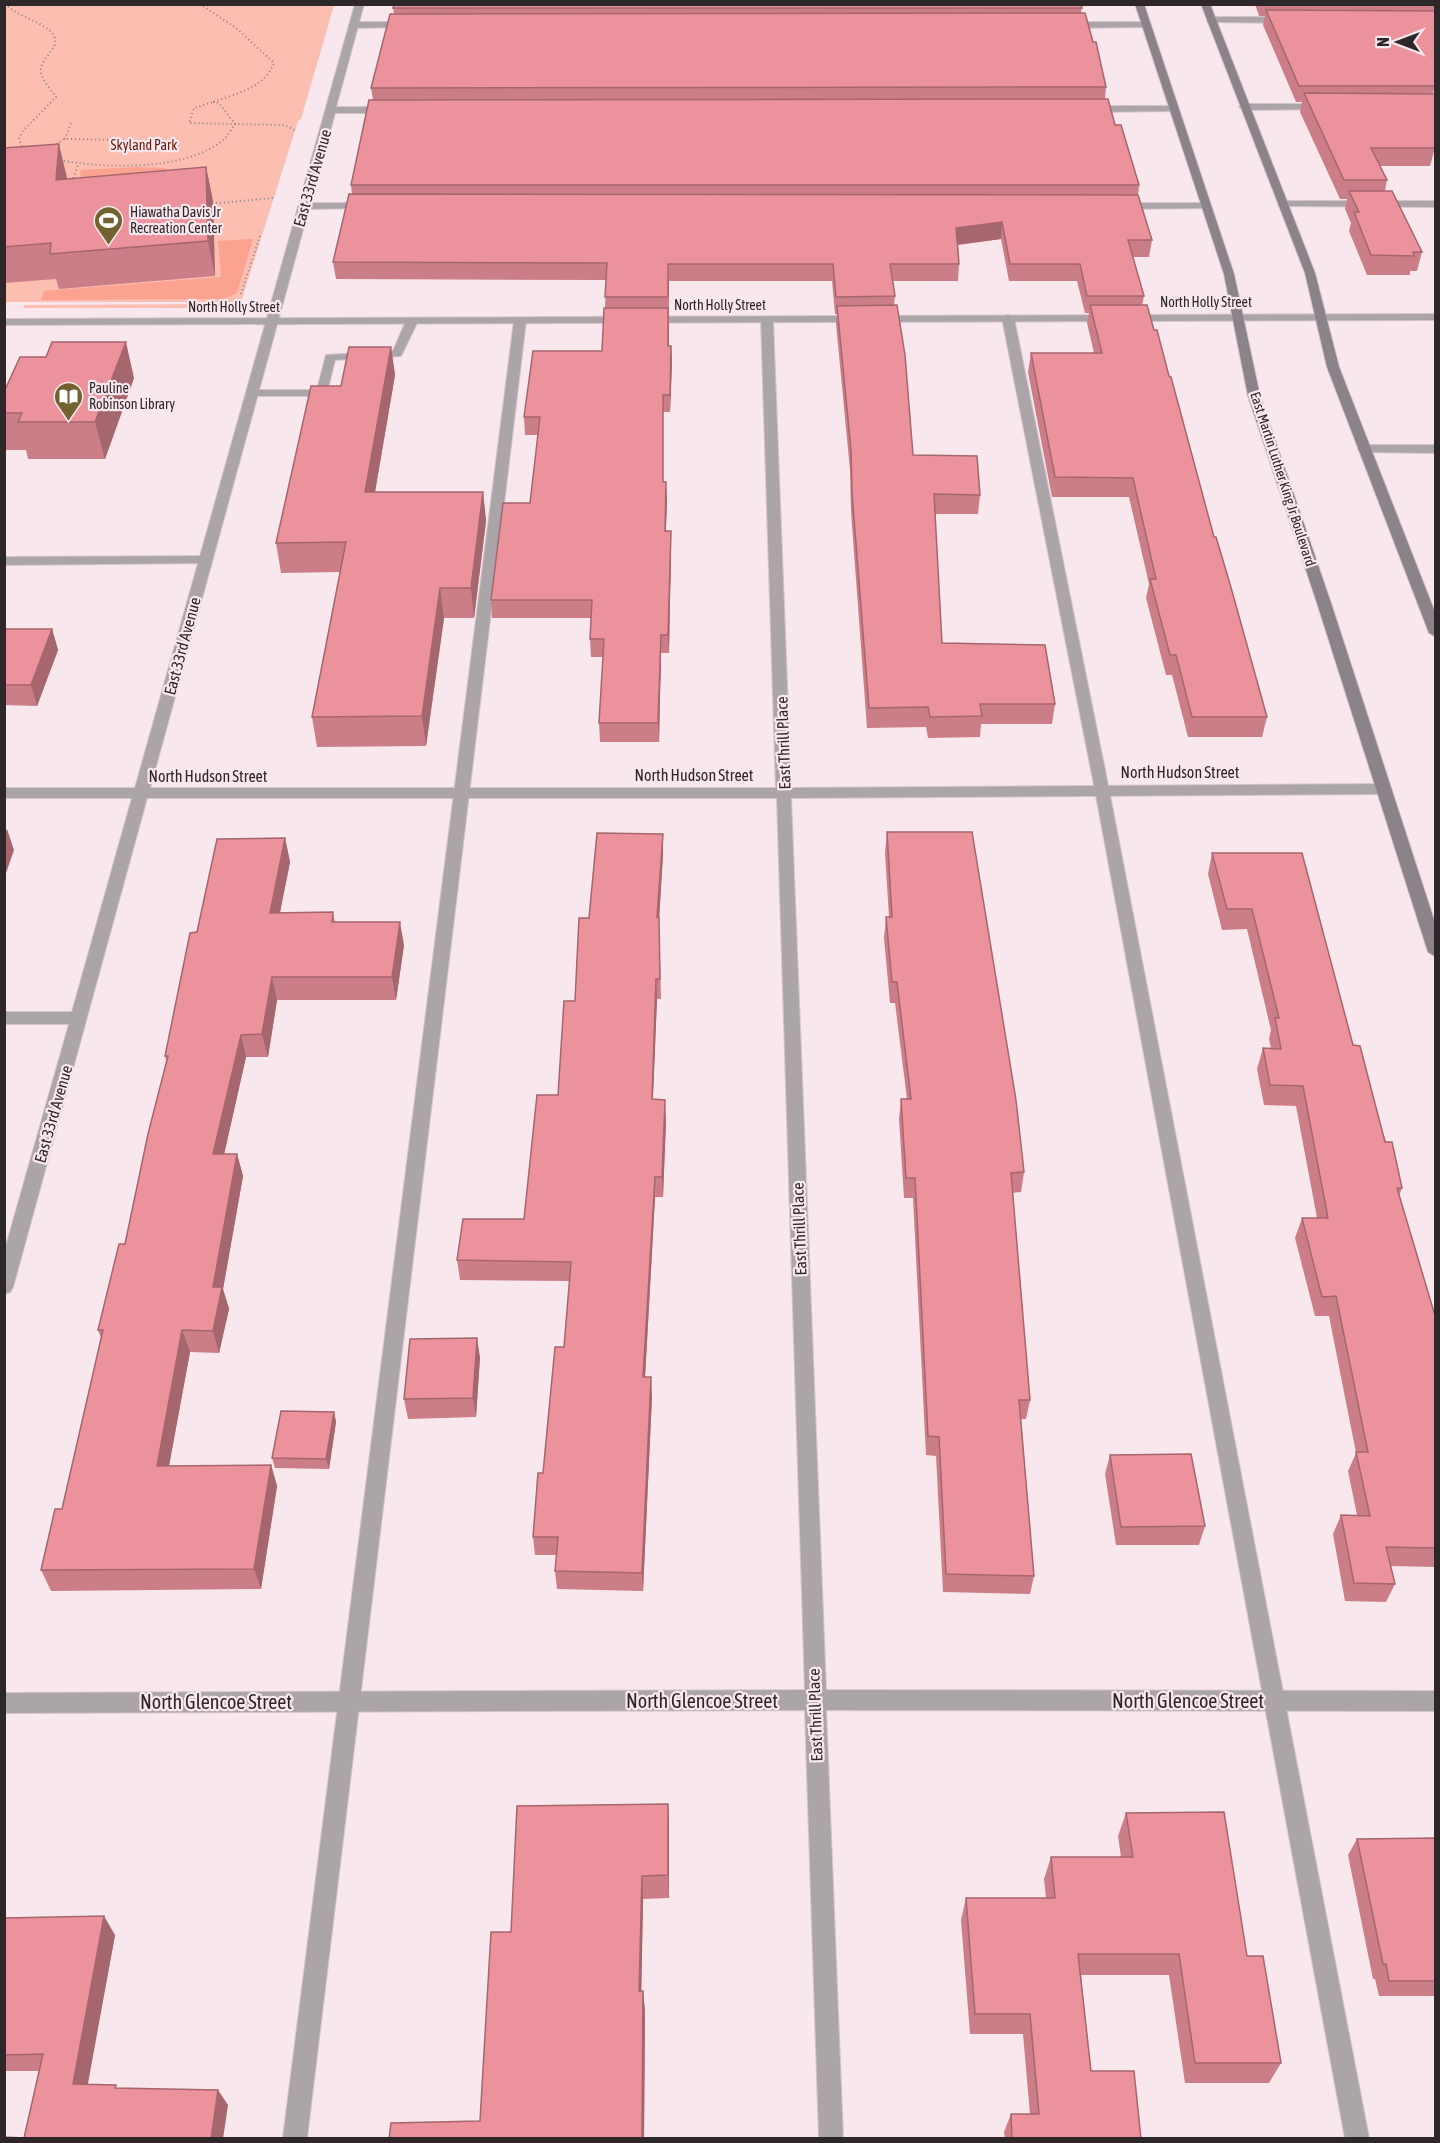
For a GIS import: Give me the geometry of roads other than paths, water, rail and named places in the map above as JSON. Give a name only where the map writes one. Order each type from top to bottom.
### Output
[{"type":"main road","name":"East Martin Luther King Jr Boulevard","points":[[1139,4],[1229,274],[1254,396],[1436,952]]},
{"type":"main road","points":[[1205,4],[1310,273],[1332,367],[1364,449],[1430,603],[1436,633]]},
{"type":"street","name":"East 33rd Avenue","points":[[4,1287],[360,4]]},
{"type":"street","points":[[1211,20],[1293,20]]},
{"type":"street","points":[[354,26],[426,25]]},
{"type":"street","points":[[1061,25],[1146,25]]},
{"type":"street","points":[[1244,107],[1334,107]]},
{"type":"street","points":[[1084,109],[1174,109]]},
{"type":"street","points":[[331,110],[402,110]]},
{"type":"street","points":[[1283,204],[1436,204]]},
{"type":"street","points":[[304,206],[376,206]]},
{"type":"street","points":[[1105,206],[1206,206]]},
{"type":"street","name":"North Holly Street","points":[[4,322],[1436,316]]},
{"type":"street","points":[[1008,318],[1102,790],[1357,2139]]},
{"type":"street","name":"East Thrill Place","points":[[767,320],[831,2139]]},
{"type":"street","points":[[252,393],[322,394],[330,357],[398,354],[412,321]]},
{"type":"street","points":[[295,2139],[520,321]]},
{"type":"street","points":[[1364,449],[1436,449]]},
{"type":"street","points":[[4,561],[206,560]]},
{"type":"street","name":"North Hudson Street","points":[[4,793],[785,793],[1384,789]]},
{"type":"street","points":[[4,1017],[80,1017]]},
{"type":"street","name":"North Glencoe Street","points":[[4,1703],[815,1700],[1436,1701]]},
{"type":"place","name":"Hiawatha Davis Jr Recreation Center","points":[[109,246]]},
{"type":"place","name":"Pauline Robinson Library","points":[[68,422]]},
{"type":"park label","name":"Skyland Park","points":[[144,145]]}]
